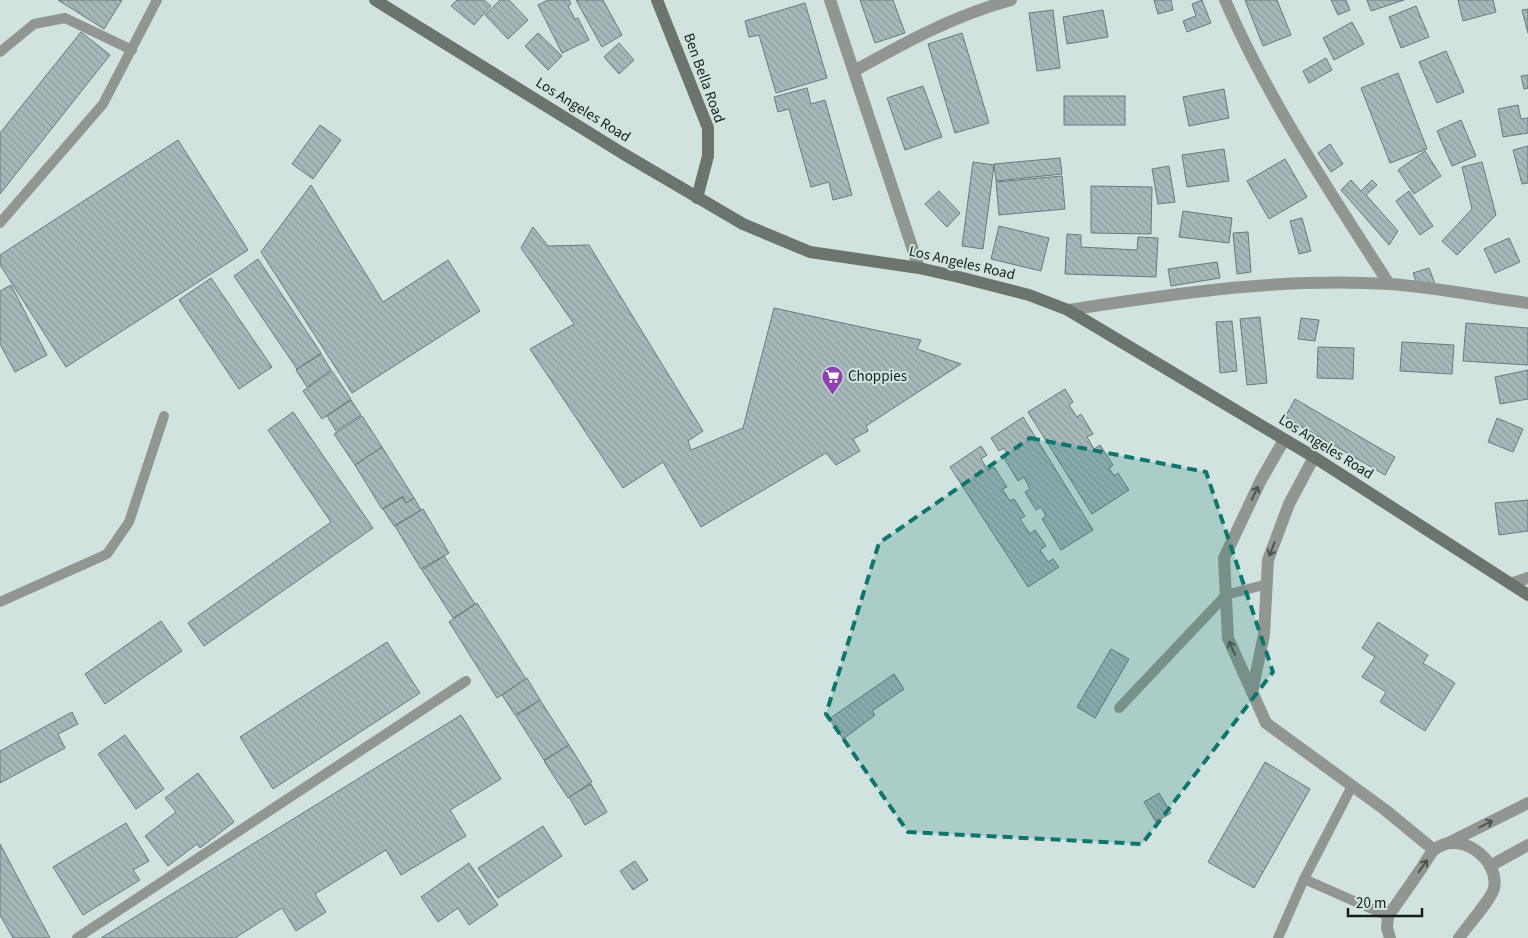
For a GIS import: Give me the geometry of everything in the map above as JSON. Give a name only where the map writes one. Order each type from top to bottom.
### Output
[{"type":"main road","name":"Los Angeles Road","points":[[374,0],[697,198],[744,224],[810,252],[919,268],[994,285],[1068,310],[1314,457],[1528,594]]},
{"type":"main road","name":"Ben Bella Road","points":[[657,0],[708,128],[708,156],[697,198]]},
{"type":"street","points":[[830,0],[919,268]]},
{"type":"street","points":[[854,71],[915,36],[957,17],[1011,0]]},
{"type":"street","points":[[1225,0],[1240,35],[1268,85],[1338,204],[1389,284]]},
{"type":"street","points":[[1068,310],[1217,288],[1290,283],[1389,284],[1528,303]]},
{"type":"street","points":[[1284,440],[1261,480],[1224,558],[1228,638],[1266,723],[1439,848],[1464,845],[1474,849],[1490,866],[1494,877],[1494,890],[1459,938]]},
{"type":"street","points":[[1252,692],[1264,635],[1268,560],[1289,504],[1314,457]]},
{"type":"street","points":[[1511,584],[1528,578]]},
{"type":"street","points":[[1388,937],[1388,916],[1439,848],[1528,803]]},
{"type":"street","points":[[1490,866],[1528,845]]},
{"type":"lane","points":[[0,222],[103,104],[157,0]]},
{"type":"lane","points":[[0,52],[34,24],[65,18],[132,50]]},
{"type":"lane","points":[[0,602],[107,554],[129,522],[164,416]]},
{"type":"lane","points":[[1119,708],[1226,595],[1267,584]]},
{"type":"lane","points":[[76,938],[466,681]]},
{"type":"lane","points":[[1278,938],[1304,879],[1352,786]]},
{"type":"lane","points":[[1304,879],[1388,916]]},
{"type":"highlighted area","points":[[1030,438],[1206,472],[1273,672],[1142,844],[908,832],[826,714],[879,543]]},
{"type":"building","points":[[58,0],[122,0],[104,29]]},
{"type":"building","points":[[457,0],[484,0],[491,6],[474,25],[451,6]]},
{"type":"building","points":[[500,0],[509,0],[528,20],[508,39],[485,15]]},
{"type":"building","points":[[548,0],[569,0],[571,4],[568,6],[575,19],[578,18],[589,40],[562,53],[538,5]]},
{"type":"building","points":[[576,0],[603,0],[622,35],[602,47]]},
{"type":"building","points":[[860,0],[893,0],[905,33],[875,43]]},
{"type":"building","points":[[1154,0],[1171,0],[1173,10],[1158,14]]},
{"type":"building","points":[[1202,0],[1211,23],[1187,32],[1183,21],[1196,16],[1192,4]]},
{"type":"building","points":[[1245,0],[1277,0],[1291,35],[1263,46]]},
{"type":"building","points":[[1331,0],[1346,0],[1350,10],[1338,15]]},
{"type":"building","points":[[1367,0],[1404,0],[1371,11]]},
{"type":"building","points":[[1458,0],[1493,0],[1496,12],[1463,21]]},
{"type":"building","points":[[805,3],[827,78],[776,93],[759,35],[749,37],[745,21]]},
{"type":"building","points":[[1416,6],[1429,37],[1401,48],[1389,17]]},
{"type":"building","points":[[1528,9],[1528,33],[1522,10]]},
{"type":"building","points":[[1053,10],[1060,68],[1037,71],[1029,13]]},
{"type":"building","points":[[1103,10],[1108,37],[1067,44],[1063,17]]},
{"type":"building","points":[[1352,22],[1364,44],[1334,60],[1323,38]]},
{"type":"building","points":[[81,32],[110,55],[0,194],[0,133]]},
{"type":"building","points":[[538,33],[562,56],[548,70],[525,46]]},
{"type":"building","points":[[962,33],[989,123],[955,133],[928,44]]},
{"type":"building","points":[[619,43],[634,60],[619,74],[604,57]]},
{"type":"building","points":[[1446,51],[1464,92],[1437,103],[1419,62]]},
{"type":"building","points":[[1326,58],[1332,70],[1309,83],[1303,71]]},
{"type":"building","points":[[1398,73],[1427,149],[1390,163],[1361,88]]},
{"type":"building","points":[[1528,75],[1528,88],[1524,89],[1521,76]]},
{"type":"building","points":[[923,86],[942,137],[905,150],[887,98]]},
{"type":"building","points":[[807,88],[811,104],[825,100],[852,195],[833,200],[829,182],[811,187],[789,109],[778,112],[774,97]]},
{"type":"building","points":[[1224,89],[1229,118],[1189,126],[1183,97]]},
{"type":"building","points":[[1064,96],[1125,96],[1125,125],[1064,125]]},
{"type":"building","points":[[1518,105],[1521,119],[1528,118],[1528,133],[1503,137],[1498,109]]},
{"type":"building","points":[[1461,120],[1476,156],[1452,166],[1437,131]]},
{"type":"building","points":[[320,125],[341,140],[313,179],[292,164]]},
{"type":"building","points":[[178,140],[248,250],[66,367],[0,265],[0,255]]},
{"type":"building","points":[[1330,144],[1343,164],[1331,172],[1318,153]]},
{"type":"building","points":[[1528,146],[1528,183],[1522,184],[1513,150]]},
{"type":"building","points":[[1224,149],[1229,181],[1187,187],[1182,155]]},
{"type":"building","points":[[1425,151],[1441,176],[1414,194],[1398,170]]},
{"type":"building","points":[[1060,158],[1062,174],[996,181],[994,164]]},
{"type":"building","points":[[1285,159],[1307,197],[1269,219],[1247,181]]},
{"type":"building","points":[[973,162],[994,165],[983,249],[962,246]]},
{"type":"building","points":[[1482,162],[1496,215],[1457,255],[1442,241],[1472,209],[1462,167]]},
{"type":"building","points":[[1169,166],[1175,202],[1158,204],[1152,169]]},
{"type":"building","points":[[1062,176],[1065,209],[999,215],[996,182]]},
{"type":"building","points":[[1351,180],[1361,191],[1372,180],[1377,185],[1366,195],[1398,231],[1389,245],[1341,190]]},
{"type":"building","points":[[311,185],[383,302],[448,260],[480,311],[352,393],[261,252]]},
{"type":"building","points":[[1091,186],[1152,187],[1151,234],[1091,233]]},
{"type":"building","points":[[939,191],[960,213],[947,227],[925,204]]},
{"type":"building","points":[[1409,191],[1433,226],[1420,235],[1396,201]]},
{"type":"building","points":[[1183,211],[1232,218],[1229,243],[1179,237]]},
{"type":"building","points":[[1302,218],[1311,251],[1299,254],[1290,221]]},
{"type":"building","points":[[999,226],[1049,238],[1041,271],[991,259]]},
{"type":"building","name":"Choppies","points":[[533,227],[548,246],[589,245],[703,431],[688,441],[691,450],[743,428],[774,308],[921,340],[917,349],[961,364],[866,426],[868,431],[853,439],[860,451],[836,465],[826,453],[701,527],[663,462],[623,488],[530,349],[574,324],[521,248]]},
{"type":"building","points":[[1248,232],[1251,272],[1237,274],[1233,233]]},
{"type":"building","points":[[1067,234],[1081,235],[1081,247],[1137,250],[1138,237],[1158,238],[1156,277],[1065,274]]},
{"type":"building","points":[[1509,238],[1520,262],[1495,273],[1484,249]]},
{"type":"building","points":[[258,259],[321,353],[297,369],[234,276]]},
{"type":"building","points":[[1217,262],[1220,278],[1171,286],[1168,269]]},
{"type":"building","points":[[1429,268],[1435,284],[1419,290],[1413,273]]},
{"type":"building","points":[[211,278],[272,367],[239,389],[179,300]]},
{"type":"building","points":[[11,285],[47,355],[15,372],[0,344],[0,291]]},
{"type":"building","points":[[1260,317],[1267,383],[1247,385],[1240,319]]},
{"type":"building","points":[[1301,318],[1319,320],[1315,341],[1298,339]]},
{"type":"building","points":[[1232,321],[1237,371],[1220,373],[1216,322]]},
{"type":"building","points":[[1466,323],[1528,328],[1528,365],[1463,361]]},
{"type":"building","points":[[1402,342],[1454,345],[1452,374],[1400,371]]},
{"type":"building","points":[[1318,347],[1354,348],[1353,379],[1317,378]]},
{"type":"building","points":[[321,354],[331,370],[307,387],[296,370]]},
{"type":"building","points":[[1528,370],[1528,399],[1500,404],[1495,377]]},
{"type":"building","points":[[332,371],[351,399],[322,419],[303,391]]},
{"type":"building","points":[[1065,389],[1073,402],[1069,405],[1077,417],[1081,414],[1093,434],[1087,437],[1094,449],[1100,445],[1113,465],[1109,468],[1114,476],[1118,473],[1129,490],[1092,514],[1028,412]]},
{"type":"building","points":[[1295,399],[1395,457],[1385,475],[1285,417]]},
{"type":"building","points":[[351,400],[361,415],[336,431],[327,416]]},
{"type":"building","points":[[293,412],[373,528],[204,646],[188,623],[331,522],[268,430]]},
{"type":"building","points":[[362,416],[382,447],[355,465],[334,434]]},
{"type":"building","points":[[1023,417],[1093,530],[1061,550],[1042,519],[1046,516],[1041,507],[1036,510],[1025,492],[1030,489],[1024,477],[1018,481],[1004,458],[1008,455],[1004,448],[999,451],[991,438]]},
{"type":"building","points":[[1497,418],[1523,429],[1513,452],[1488,442]]},
{"type":"building","points":[[981,446],[987,455],[981,459],[988,470],[994,467],[1007,487],[1002,489],[1010,501],[1014,499],[1025,516],[1020,519],[1030,534],[1035,530],[1046,546],[1040,550],[1048,562],[1053,559],[1059,567],[1028,587],[950,467]]},
{"type":"building","points":[[382,447],[414,498],[406,503],[403,496],[382,509],[355,465]]},
{"type":"building","points":[[403,497],[406,503],[414,498],[421,510],[394,526],[383,509]]},
{"type":"building","points":[[1528,500],[1528,531],[1499,535],[1495,503]]},
{"type":"building","points":[[423,509],[449,553],[421,569],[395,526]]},
{"type":"building","points":[[444,556],[475,604],[453,618],[422,570]]},
{"type":"building","points":[[477,603],[526,679],[497,698],[449,622]]},
{"type":"building","points":[[161,621],[182,651],[105,704],[85,674]]},
{"type":"building","points":[[1378,622],[1428,655],[1423,663],[1455,683],[1425,731],[1380,702],[1386,692],[1362,677],[1375,657],[1362,648]]},
{"type":"building","points":[[387,642],[420,693],[273,789],[240,737]]},
{"type":"building","points":[[1111,649],[1129,659],[1095,718],[1077,707]]},
{"type":"building","points":[[894,674],[904,689],[872,711],[875,715],[843,739],[829,719]]},
{"type":"building","points":[[527,678],[540,700],[515,715],[502,695]]},
{"type":"building","points":[[540,700],[569,745],[544,760],[516,716]]},
{"type":"building","points":[[72,712],[78,724],[58,734],[65,748],[0,783],[0,751]]},
{"type":"building","points":[[461,715],[501,779],[450,810],[466,836],[401,875],[386,850],[315,894],[326,912],[296,931],[282,908],[235,938],[101,938]]},
{"type":"building","points":[[125,735],[164,789],[136,809],[98,754]]},
{"type":"building","points":[[569,745],[592,782],[568,798],[544,761]]},
{"type":"building","points":[[1265,762],[1310,789],[1254,888],[1208,862]]},
{"type":"building","points":[[198,773],[234,822],[200,848],[197,844],[168,866],[145,836],[176,812],[165,798]]},
{"type":"building","points":[[591,784],[607,812],[585,825],[569,797]]},
{"type":"building","points":[[1159,793],[1171,813],[1156,822],[1144,802]]},
{"type":"building","points":[[126,823],[149,861],[133,870],[140,880],[83,915],[53,867]]},
{"type":"building","points":[[543,826],[562,856],[498,898],[478,868]]},
{"type":"building","points":[[0,844],[50,938],[13,938],[0,915]]},
{"type":"building","points":[[635,861],[648,880],[633,890],[620,871]]},
{"type":"building","points":[[469,863],[498,905],[469,925],[458,908],[438,922],[421,897]]},
{"type":"place","name":"Choppies","points":[[832,395]]}]
